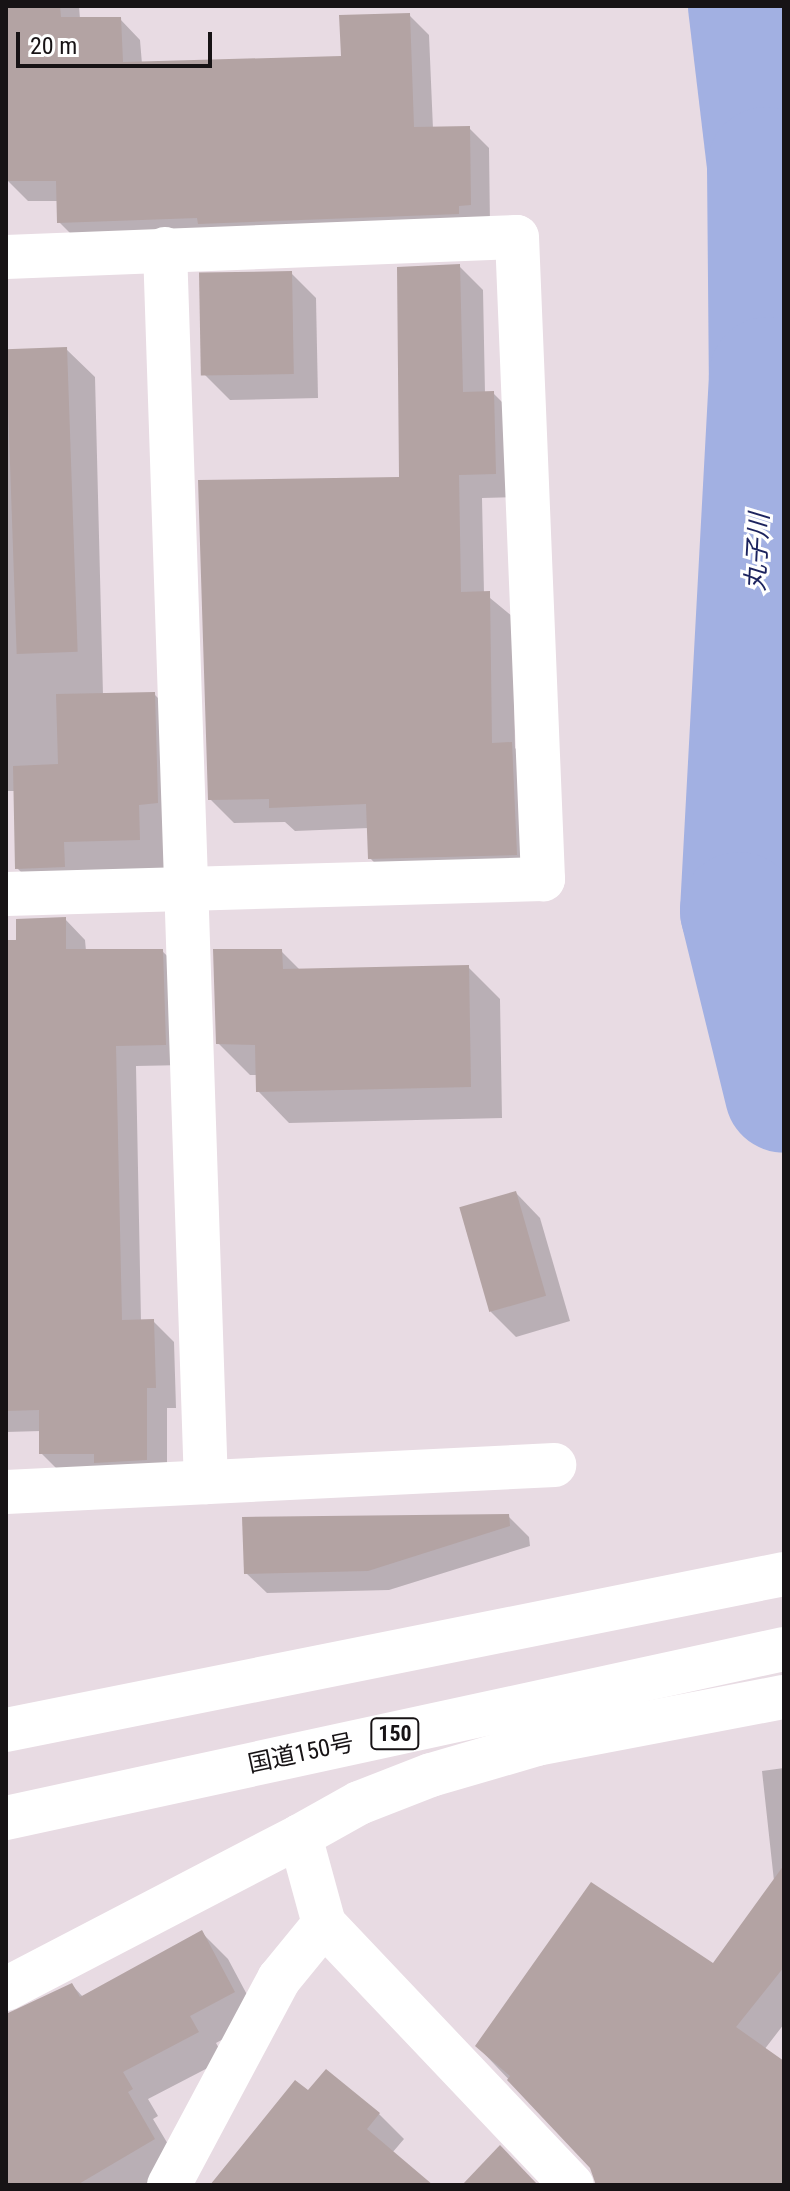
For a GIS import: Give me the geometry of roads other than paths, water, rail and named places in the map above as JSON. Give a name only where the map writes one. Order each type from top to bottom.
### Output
[{"type":"main road","points":[[6,257],[517,237],[543,879],[6,894]]},
{"type":"main road","points":[[165,249],[206,1482]]},
{"type":"main road","points":[[6,1492],[554,1465]]},
{"type":"main road","points":[[6,1730],[784,1574]]},
{"type":"main road","name":"国道150号","points":[[6,1818],[784,1649]]},
{"type":"main road","points":[[6,1989],[359,1803],[431,1775],[537,1744],[784,1697]]},
{"type":"main road","points":[[300,1836],[324,1924],[572,2185]]},
{"type":"main road","points":[[169,2185],[279,1979],[324,1924]]},
{"type":"waterway","name":"丸子川","points":[[747,6],[766,166],[768,376],[739,911],[784,1094]]}]
